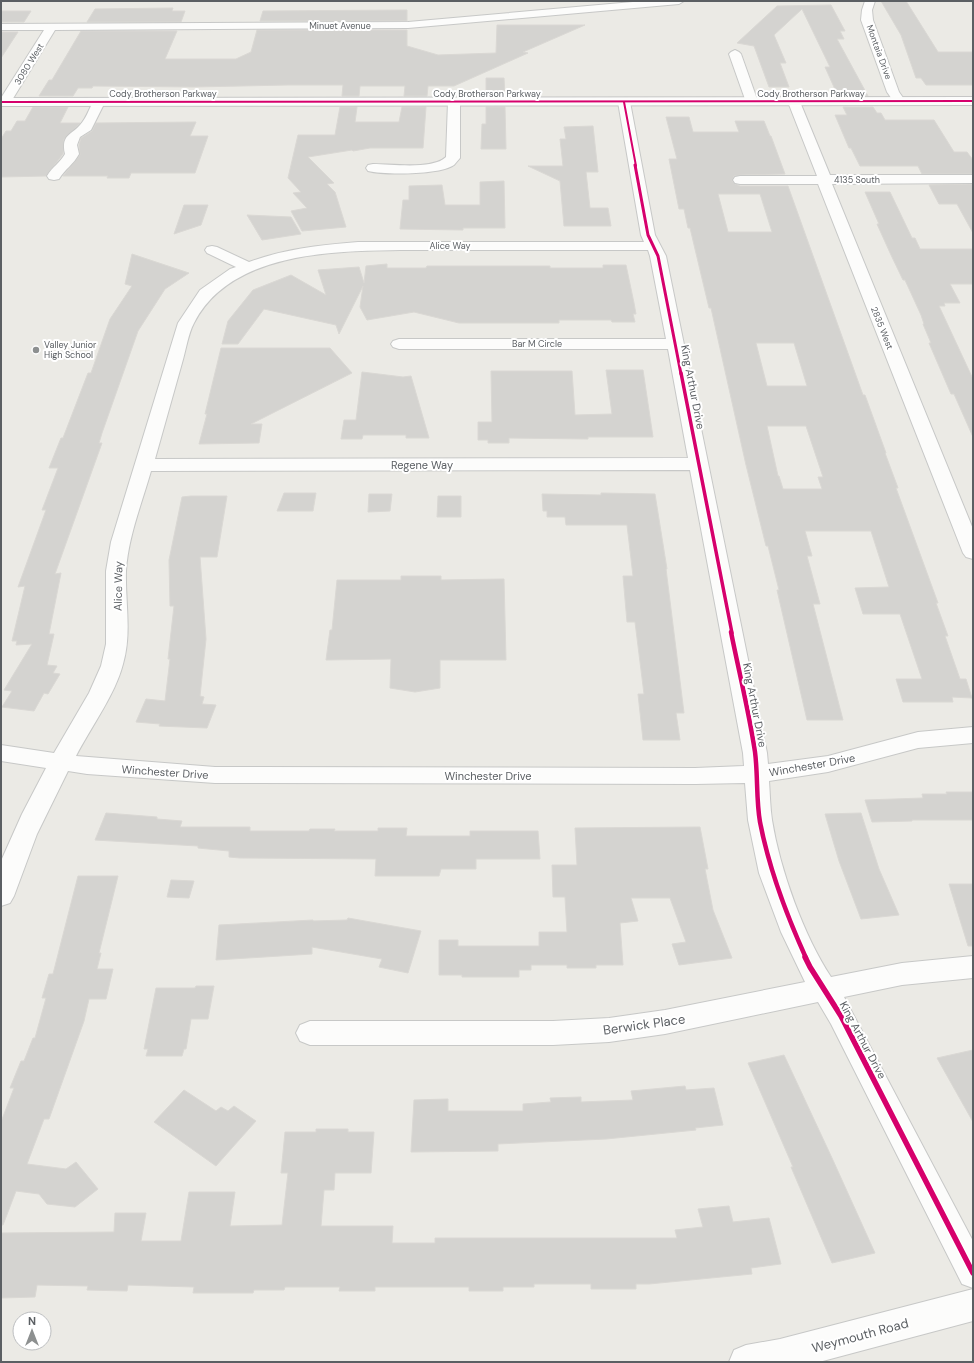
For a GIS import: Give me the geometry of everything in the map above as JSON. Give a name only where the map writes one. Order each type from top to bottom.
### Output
[{"type":"street","points":[[539,1],[548,13]]},
{"type":"street","name":"Minuet Avenue","points":[[1,27],[366,26],[446,28],[548,13],[679,1]]},
{"type":"street","name":"Montaia Drive","points":[[870,1],[867,10],[867,20],[893,92],[900,102]]},
{"type":"street","name":"3080 West","points":[[3,102],[52,26]]},
{"type":"street","points":[[218,37],[222,26]]},
{"type":"street","points":[[735,54],[752,102]]},
{"type":"street","name":"Cody Brotherson Parkway","points":[[3,102],[973,101]]},
{"type":"street","points":[[54,176],[58,169],[67,163],[72,154],[70,145],[75,135],[86,127],[99,102]]},
{"type":"street","points":[[373,168],[434,168],[449,162],[452,158],[454,102]]},
{"type":"street","name":"King Arthur Drive","points":[[624,102],[648,235],[658,256],[755,753],[760,820],[772,873],[794,932],[810,967],[841,1016],[973,1273]]},
{"type":"street","name":"2835 West","points":[[794,102],[823,173],[828,194],[973,553]]},
{"type":"street","name":"4135 South","points":[[740,180],[973,179]]},
{"type":"street","name":"Alice Way","points":[[1,896],[16,853],[61,762],[102,688],[112,665],[118,628],[116,573],[125,527],[190,315],[209,291],[220,282],[249,268],[297,253],[348,247],[653,246]]},
{"type":"street","points":[[212,250],[249,268]]},
{"type":"street","name":"Bar M Circle","points":[[399,344],[675,344]]},
{"type":"street","name":"Regene Way","points":[[145,465],[699,464]]},
{"type":"street","name":"Winchester Drive","points":[[1,753],[61,762],[164,772],[260,776],[695,776],[757,774],[788,771],[829,764],[931,738],[973,735]]},
{"type":"street","name":"Berwick Place","points":[[310,1033],[588,1032],[665,1022],[902,974],[973,967]]},
{"type":"street","name":"Weymouth Road","points":[[746,1362],[780,1356],[973,1305]]},
{"type":"building","points":[[881,1],[906,1],[938,52],[973,52],[973,85],[926,85],[921,78],[916,78],[901,35]]},
{"type":"building","points":[[831,5],[845,31],[840,31],[844,39],[837,39],[868,96],[838,96],[825,67],[830,67],[802,9],[774,35],[786,63],[780,63],[789,87],[769,87],[754,46],[737,43],[777,6]]},
{"type":"building","points":[[173,8],[172,11],[185,11],[181,22],[87,22],[95,9]]},
{"type":"building","points":[[407,10],[407,21],[260,21],[263,11]]},
{"type":"building","points":[[1,11],[31,11],[24,22],[1,22]]},
{"type":"building","points":[[497,25],[585,25],[523,52],[528,53],[454,86],[428,86],[427,96],[404,96],[405,86],[360,86],[359,96],[342,96],[343,85],[288,85],[194,87],[93,86],[92,88],[78,88],[73,96],[39,96],[49,80],[52,80],[81,31],[177,31],[165,59],[236,59],[251,52],[257,30],[407,30],[407,46],[438,55],[496,53]]},
{"type":"building","points":[[1,32],[18,32],[1,58]]},
{"type":"building","points":[[486,78],[504,78],[505,96],[486,96]]},
{"type":"building","points":[[33,107],[68,107],[60,123],[80,123],[64,139],[63,154],[46,176],[1,177],[1,139],[6,131],[11,131],[17,121],[25,121]]},
{"type":"building","points":[[340,107],[357,107],[355,122],[399,122],[402,107],[426,107],[423,148],[370,148],[308,157],[334,183],[327,184],[335,192],[346,227],[302,231],[291,211],[307,208],[293,193],[301,192],[288,178],[298,135],[335,135]]},
{"type":"building","points":[[486,107],[505,107],[506,149],[481,149],[482,124],[486,124]]},
{"type":"building","points":[[843,107],[873,107],[877,113],[881,113],[885,120],[934,120],[954,152],[967,152],[973,160],[973,174],[922,174],[918,166],[860,166],[851,148],[849,148],[835,115],[847,115]]},
{"type":"building","points":[[666,117],[689,117],[693,132],[739,132],[735,121],[764,121],[785,174],[740,175],[734,176],[732,181],[740,186],[788,186],[863,395],[865,395],[886,453],[898,488],[896,488],[938,603],[936,603],[948,636],[945,636],[960,679],[966,679],[972,698],[952,697],[953,702],[903,702],[896,679],[922,679],[900,614],[863,614],[855,588],[889,587],[871,531],[805,531],[812,556],[807,556],[820,604],[813,604],[843,720],[807,720],[777,590],[779,590],[768,546],[766,546],[746,465],[711,308],[709,308],[684,209],[679,209],[669,159],[677,159]],"holes":[[[718,194],[760,194],[772,232],[728,232]],[[756,343],[794,343],[807,386],[767,386]],[[767,426],[806,426],[823,477],[818,477],[822,489],[783,489],[778,476]]]},
{"type":"building","points":[[196,122],[190,136],[208,136],[195,173],[131,173],[129,178],[107,178],[108,176],[63,176],[80,155],[79,145],[81,138],[92,131],[96,123]]},
{"type":"building","points":[[593,126],[598,172],[586,172],[590,208],[608,208],[611,226],[564,226],[560,181],[528,166],[563,166],[560,139],[566,139],[564,127]]},
{"type":"building","points":[[504,181],[505,228],[463,228],[463,230],[400,229],[403,200],[409,200],[409,186],[442,185],[445,205],[480,205],[480,182]]},
{"type":"building","points":[[973,184],[973,233],[957,204],[939,204],[929,185]]},
{"type":"building","points":[[865,192],[890,192],[912,238],[915,238],[920,249],[973,249],[973,284],[950,284],[960,303],[944,303],[945,306],[939,306],[973,379],[973,437],[954,394],[951,394],[929,343],[931,343],[921,315],[905,280],[903,280],[891,255]]},
{"type":"building","points":[[184,205],[208,205],[201,225],[174,234]]},
{"type":"building","points":[[247,215],[291,217],[301,234],[262,240]]},
{"type":"building","points":[[132,254],[189,273],[165,289],[138,331],[102,433],[99,443],[102,443],[55,574],[61,573],[49,634],[54,634],[47,665],[57,666],[53,673],[60,674],[48,694],[44,693],[34,711],[2,707],[12,691],[4,690],[32,644],[16,645],[17,641],[12,641],[25,586],[18,587],[46,510],[42,510],[58,468],[49,468],[61,438],[63,438],[88,373],[91,373],[110,319],[132,286],[125,284]]},
{"type":"building","points":[[387,264],[387,268],[426,268],[427,266],[550,266],[550,268],[603,268],[603,265],[626,265],[636,314],[633,314],[635,322],[612,322],[611,320],[559,320],[559,323],[459,323],[414,312],[367,320],[360,307],[363,286],[339,334],[336,325],[264,309],[238,344],[222,344],[228,321],[253,290],[291,275],[326,295],[318,270],[359,267],[364,283],[366,266]]},
{"type":"building","points":[[221,348],[330,348],[352,373],[251,424],[262,424],[259,443],[199,444]]},
{"type":"building","points":[[606,370],[643,370],[653,437],[588,437],[588,439],[509,438],[509,443],[488,443],[488,440],[478,440],[478,422],[492,422],[491,371],[572,371],[575,415],[612,414]]},
{"type":"building","points":[[362,372],[403,377],[411,376],[429,438],[406,438],[406,435],[363,435],[362,439],[341,439],[344,420],[356,420]]},
{"type":"building","points":[[284,493],[316,493],[313,511],[277,511]]},
{"type":"building","points":[[601,493],[655,494],[667,569],[684,713],[676,713],[680,740],[643,740],[638,694],[644,694],[635,622],[627,622],[623,576],[633,576],[627,525],[566,525],[565,517],[547,517],[547,511],[543,511],[542,494],[601,495]]},
{"type":"building","points":[[369,494],[392,494],[390,511],[368,512]]},
{"type":"building","points":[[227,496],[217,557],[200,557],[206,639],[200,696],[204,697],[202,704],[216,705],[207,728],[159,726],[160,724],[136,722],[146,699],[165,701],[174,606],[170,606],[169,560],[182,497]]},
{"type":"building","points":[[438,496],[461,496],[461,517],[437,517]]},
{"type":"building","points":[[401,576],[441,576],[441,580],[504,579],[506,660],[440,660],[440,688],[415,692],[390,688],[391,659],[326,660],[330,630],[332,630],[337,580],[401,580]]},
{"type":"building","points":[[946,792],[973,792],[973,820],[912,820],[872,822],[865,800],[923,798],[922,794],[947,794]]},
{"type":"building","points":[[106,813],[157,817],[157,819],[182,821],[180,827],[250,827],[250,831],[309,831],[310,829],[335,829],[334,831],[378,831],[378,828],[407,828],[406,836],[470,836],[470,831],[538,831],[540,859],[476,859],[476,869],[441,869],[439,876],[375,876],[376,859],[240,858],[229,857],[229,851],[198,848],[198,846],[95,840]]},
{"type":"building","points":[[861,813],[879,869],[899,915],[861,919],[839,861],[825,814]]},
{"type":"building","points":[[700,827],[708,869],[705,869],[713,910],[732,958],[679,965],[672,944],[686,942],[670,898],[631,898],[638,921],[620,923],[623,965],[596,965],[596,968],[567,968],[567,965],[531,965],[531,970],[519,970],[519,977],[462,977],[462,975],[439,975],[439,940],[458,940],[458,946],[539,946],[539,932],[567,932],[565,897],[553,897],[552,865],[577,865],[575,828]]},
{"type":"building","points":[[78,876],[118,876],[99,953],[101,953],[97,969],[113,969],[106,999],[89,999],[84,1021],[49,1119],[44,1119],[27,1164],[66,1169],[76,1162],[98,1189],[75,1207],[47,1204],[39,1194],[16,1191],[3,1225],[1,1225],[1,1122],[14,1088],[10,1088],[21,1061],[24,1061],[33,1038],[35,1038],[46,998],[42,998],[49,974],[53,974]]},
{"type":"building","points":[[171,880],[194,881],[189,898],[167,897]]},
{"type":"building","points":[[949,884],[973,884],[973,946],[968,946]]},
{"type":"building","points":[[348,918],[421,931],[408,973],[379,967],[382,959],[312,947],[312,954],[216,960],[219,925],[313,920],[347,920]]},
{"type":"building","points":[[196,986],[214,986],[208,1019],[191,1019],[186,1049],[184,1049],[182,1056],[146,1056],[148,1049],[144,1049],[156,988],[195,988]]},
{"type":"building","points":[[973,1050],[973,1122],[937,1058]]},
{"type":"building","points":[[784,1055],[875,1253],[832,1263],[791,1167],[793,1167],[748,1063]]},
{"type":"building","points":[[685,1086],[686,1090],[714,1088],[723,1125],[695,1128],[696,1130],[606,1139],[498,1144],[498,1151],[411,1152],[414,1100],[448,1099],[448,1111],[523,1111],[523,1104],[551,1102],[550,1098],[581,1097],[581,1102],[633,1100],[631,1091]]},
{"type":"building","points":[[184,1090],[216,1111],[221,1107],[228,1111],[234,1106],[256,1121],[216,1166],[154,1122]]},
{"type":"building","points":[[316,1129],[348,1129],[348,1132],[374,1132],[371,1173],[335,1173],[334,1190],[324,1190],[321,1226],[393,1226],[392,1243],[435,1243],[435,1238],[677,1238],[675,1230],[703,1227],[698,1209],[729,1206],[733,1222],[769,1218],[781,1264],[751,1268],[752,1274],[636,1284],[636,1289],[591,1289],[591,1284],[534,1284],[534,1287],[503,1287],[503,1291],[469,1291],[469,1287],[375,1287],[375,1291],[339,1291],[340,1287],[285,1287],[284,1290],[254,1290],[253,1293],[193,1293],[194,1287],[128,1285],[127,1291],[87,1290],[88,1286],[37,1285],[35,1297],[1,1298],[1,1233],[114,1232],[115,1213],[146,1213],[141,1241],[181,1241],[189,1192],[235,1192],[230,1226],[282,1225],[288,1173],[281,1173],[285,1132],[316,1132]]},
{"type":"cycle path","points":[[1,102],[973,101]]},
{"type":"cycle path","points":[[624,102],[648,235],[658,256],[755,753],[760,820],[772,873],[794,932],[810,967],[841,1016],[973,1273]]},
{"type":"place","name":"Valley Junior High School","points":[[36,350]]}]
